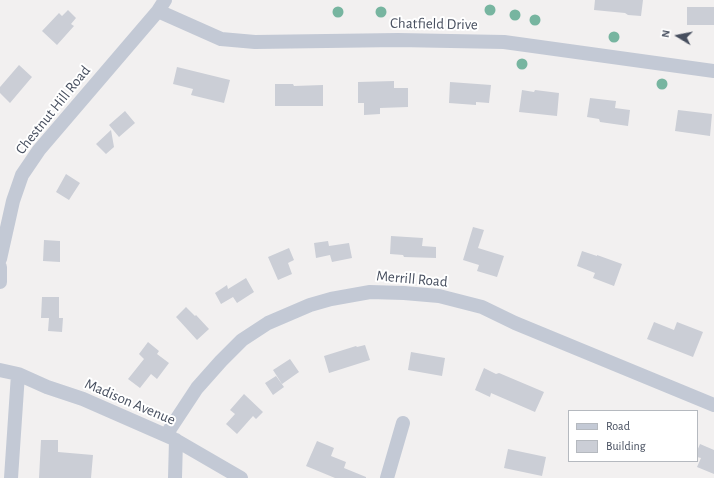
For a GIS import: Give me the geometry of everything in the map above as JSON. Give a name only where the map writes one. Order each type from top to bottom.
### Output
[{"type":"street","name":"Chatfield Drive","points":[[162,6],[222,39],[255,42],[398,40],[504,42],[714,71]]},
{"type":"street","name":"Chestnut Hill Road","points":[[0,259],[13,200],[22,175],[39,150],[162,6]]},
{"type":"street","points":[[0,267],[0,282]]},
{"type":"street","name":"Merrill Road","points":[[171,437],[197,388],[242,340],[268,323],[310,305],[331,299],[370,292],[439,296],[482,307],[514,323],[714,406]]},
{"type":"street","name":"Madison Avenue","points":[[0,370],[18,374],[47,387],[83,399],[171,437],[241,478]]},
{"type":"street","points":[[11,478],[18,374]]},
{"type":"street","points":[[387,478],[403,423]]},
{"type":"street","points":[[171,437],[175,478]]},
{"type":"building","points":[[595,0],[643,0],[641,16],[594,10]]},
{"type":"building","points":[[687,7],[714,7],[714,25],[687,25]]},
{"type":"building","points":[[68,10],[76,18],[71,24],[74,26],[57,45],[42,31],[59,13],[62,16]]},
{"type":"building","points":[[19,65],[32,77],[10,103],[0,93],[0,87]]},
{"type":"building","points":[[177,67],[230,80],[224,103],[191,95],[193,89],[173,84]]},
{"type":"building","points":[[394,81],[394,88],[408,88],[408,107],[380,108],[380,114],[364,115],[364,103],[358,103],[358,82]]},
{"type":"building","points":[[450,82],[491,85],[489,103],[476,102],[476,105],[449,103]]},
{"type":"building","points":[[275,84],[293,84],[294,86],[323,85],[323,106],[275,106]]},
{"type":"building","points":[[522,90],[559,93],[557,116],[519,112]]},
{"type":"building","points":[[590,98],[616,101],[615,108],[630,110],[628,126],[600,122],[599,119],[587,117]]},
{"type":"building","points":[[678,110],[712,114],[710,136],[675,131]]},
{"type":"building","points":[[125,111],[135,123],[119,137],[109,125]]},
{"type":"building","points":[[111,130],[114,147],[106,154],[96,144]]},
{"type":"building","points":[[66,174],[80,183],[69,200],[56,192]]},
{"type":"building","points":[[473,227],[484,230],[478,248],[504,256],[497,277],[477,271],[479,265],[463,260]]},
{"type":"building","points":[[391,236],[423,238],[422,246],[436,247],[436,258],[404,257],[403,255],[390,254]]},
{"type":"building","points":[[44,240],[60,241],[60,262],[43,261]]},
{"type":"building","points":[[328,241],[329,246],[349,243],[352,258],[332,262],[330,255],[316,258],[314,243]]},
{"type":"building","points":[[289,248],[294,260],[288,263],[292,274],[278,280],[268,257]]},
{"type":"building","points":[[582,251],[622,264],[614,286],[593,278],[595,273],[577,266]]},
{"type":"building","points":[[246,278],[254,292],[237,303],[233,297],[221,304],[215,293],[227,285],[228,289]]},
{"type":"building","points":[[42,297],[59,297],[59,318],[63,318],[62,332],[48,331],[49,318],[41,318]]},
{"type":"building","points":[[186,307],[209,329],[197,340],[176,317]]},
{"type":"building","points":[[654,322],[674,330],[677,322],[703,332],[693,357],[647,339]]},
{"type":"building","points":[[148,342],[159,351],[157,354],[169,363],[157,379],[151,374],[140,388],[128,379],[144,359],[139,354]]},
{"type":"building","points":[[365,345],[370,360],[329,373],[324,356],[356,346]]},
{"type":"building","points":[[411,352],[445,358],[442,376],[408,370]]},
{"type":"building","points":[[290,359],[299,372],[282,384],[273,370]]},
{"type":"building","points":[[484,368],[544,392],[535,412],[491,393],[490,397],[475,390]]},
{"type":"building","points":[[276,376],[284,387],[273,395],[265,383]]},
{"type":"building","points":[[244,394],[263,412],[256,419],[253,416],[237,434],[226,424],[235,414],[230,410]]},
{"type":"building","points":[[41,440],[58,440],[58,452],[93,455],[91,478],[39,478]]},
{"type":"building","points":[[317,441],[334,448],[331,456],[346,462],[344,468],[366,478],[335,478],[306,466]]},
{"type":"building","points":[[700,444],[714,450],[714,474],[697,467],[701,458],[698,457],[698,449]]},
{"type":"building","points":[[508,449],[546,457],[542,476],[504,468]]}]
